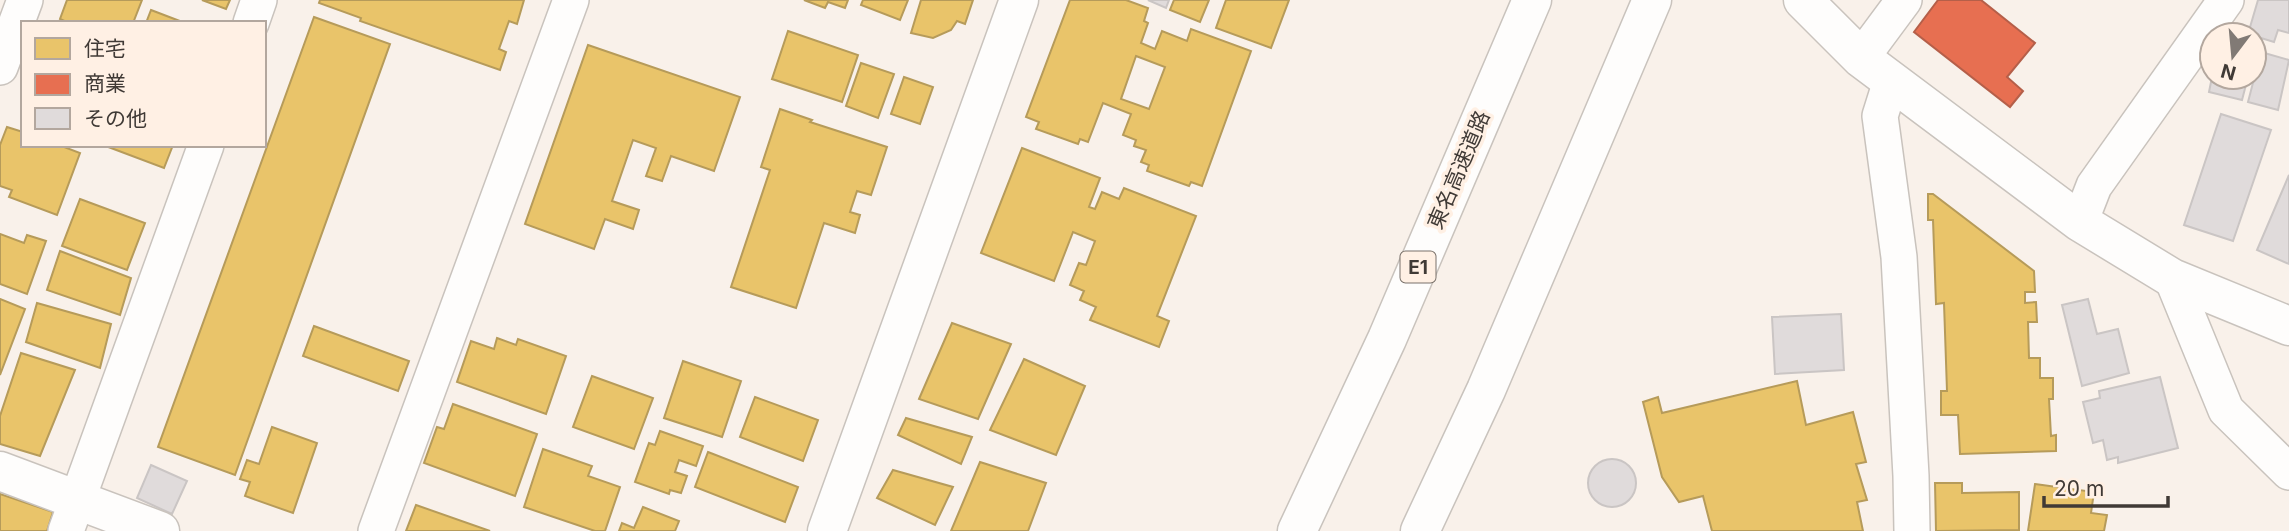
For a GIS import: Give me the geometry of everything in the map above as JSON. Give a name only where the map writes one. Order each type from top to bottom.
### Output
[{"type":"main road","points":[[827,531],[1019,0]]},
{"type":"main road","name":"東名高速道路","points":[[1297,531],[1387,339],[1532,0]]},
{"type":"main road","points":[[1420,531],[1486,390],[1651,0]]},
{"type":"main road","points":[[1803,0],[1861,58],[2080,222],[2172,278],[2289,327]]},
{"type":"main road","points":[[0,471],[72,515],[160,531]]},
{"type":"street","points":[[0,67],[24,0]]},
{"type":"street","points":[[252,21],[259,0]]},
{"type":"street","points":[[376,531],[571,0]]},
{"type":"street","points":[[1861,58],[1904,0]]},
{"type":"street","points":[[2080,222],[2094,186],[2225,0]]},
{"type":"street","points":[[1891,81],[1880,116],[1899,257],[1912,531]]},
{"type":"street","points":[[72,515],[205,147]]},
{"type":"street","points":[[2172,278],[2226,410],[2289,472]]},
{"type":"building: 住宅","points":[[67,0],[142,0],[134,21],[60,19]]},
{"type":"building: 住宅","points":[[202,0],[230,0],[226,9]]},
{"type":"building: 住宅","points":[[320,0],[524,0],[517,24],[509,21],[499,49],[506,52],[500,70],[360,21],[361,18],[319,3]]},
{"type":"building: 住宅","points":[[804,0],[848,0],[845,8],[828,2],[825,8]]},
{"type":"building: 住宅","points":[[863,0],[908,0],[900,20],[861,5]]},
{"type":"building: 住宅","points":[[921,0],[973,0],[965,24],[957,21],[951,30],[933,38],[911,33]]},
{"type":"building: 住宅","points":[[1070,0],[1126,0],[1148,8],[1144,21],[1148,23],[1141,43],[1155,49],[1162,31],[1187,41],[1191,29],[1251,51],[1202,186],[1191,182],[1189,186],[1147,171],[1149,165],[1141,162],[1146,150],[1134,146],[1136,140],[1123,135],[1131,114],[1103,103],[1088,142],[1080,139],[1078,144],[1036,129],[1039,122],[1026,117]],"holes":[[[1136,56],[1165,67],[1149,109],[1121,99]]]},
{"type":"building: 住宅","points":[[1174,0],[1209,0],[1200,22],[1170,10]]},
{"type":"building: 住宅","points":[[1226,0],[1289,0],[1271,48],[1216,28]]},
{"type":"building: 住宅","points":[[151,10],[180,21],[147,21]]},
{"type":"building: 住宅","points":[[314,17],[390,44],[235,475],[158,447]]},
{"type":"building: 住宅","points":[[788,31],[858,55],[842,102],[772,79]]},
{"type":"building: 住宅","points":[[588,45],[740,97],[714,171],[671,156],[662,181],[646,176],[656,148],[633,140],[612,201],[639,210],[633,229],[605,219],[594,249],[525,224]]},
{"type":"building: 住宅","points":[[861,63],[894,74],[878,118],[846,106]]},
{"type":"building: 住宅","points":[[904,77],[933,87],[920,124],[891,114]]},
{"type":"building: 住宅","points":[[780,109],[812,120],[810,122],[887,147],[871,195],[857,191],[850,212],[860,215],[855,233],[824,223],[796,308],[731,287],[770,170],[761,167]]},
{"type":"building: 住宅","points":[[7,127],[21,131],[21,147],[64,147],[80,153],[57,215],[9,197],[12,190],[0,186],[0,145]]},
{"type":"building: 住宅","points":[[108,147],[172,147],[164,168]]},
{"type":"building: 住宅","points":[[1022,148],[1100,178],[1089,207],[1095,209],[1102,192],[1119,199],[1124,188],[1196,216],[1157,316],[1169,321],[1159,347],[1090,320],[1096,307],[1080,300],[1084,291],[1070,285],[1079,263],[1086,265],[1095,241],[1073,232],[1054,281],[981,253]]},
{"type":"building: 住宅","points":[[1928,194],[1933,194],[2034,271],[2035,292],[2025,292],[2025,303],[2036,302],[2037,322],[2028,322],[2029,358],[2040,358],[2040,378],[2053,378],[2053,399],[2049,399],[2051,436],[2056,435],[2056,451],[1960,454],[1958,415],[1941,415],[1941,391],[1947,391],[1944,303],[1936,304],[1933,220],[1928,220]]},
{"type":"building: 住宅","points":[[80,199],[145,223],[127,270],[62,246]]},
{"type":"building: 住宅","points":[[0,234],[24,243],[27,235],[46,241],[27,294],[0,284]]},
{"type":"building: 住宅","points":[[60,251],[131,278],[120,315],[47,290]]},
{"type":"building: 住宅","points":[[0,299],[25,309],[0,375]]},
{"type":"building: 住宅","points":[[37,303],[111,324],[100,368],[26,342]]},
{"type":"building: 住宅","points":[[952,323],[1011,344],[978,419],[919,399]]},
{"type":"building: 住宅","points":[[314,326],[409,361],[398,391],[303,356]]},
{"type":"building: 住宅","points":[[497,338],[516,345],[518,339],[566,356],[546,414],[457,382],[471,341],[494,349]]},
{"type":"building: 住宅","points":[[21,353],[75,370],[40,456],[0,444],[0,416]]},
{"type":"building: 住宅","points":[[1024,359],[1085,386],[1056,455],[990,430]]},
{"type":"building: 住宅","points":[[683,361],[741,381],[722,437],[664,418]]},
{"type":"building: 住宅","points":[[592,376],[653,398],[634,449],[573,427]]},
{"type":"building: 住宅","points":[[1797,381],[1806,425],[1853,412],[1866,462],[1856,464],[1867,500],[1857,502],[1863,531],[1712,531],[1703,496],[1679,502],[1662,477],[1643,402],[1658,397],[1662,413]]},
{"type":"building: 住宅","points":[[755,397],[818,420],[803,461],[740,437]]},
{"type":"building: 住宅","points":[[453,404],[537,434],[515,496],[424,463],[437,427],[444,429]]},
{"type":"building: 住宅","points":[[906,418],[972,437],[961,464],[898,435]]},
{"type":"building: 住宅","points":[[272,427],[317,443],[293,513],[245,496],[250,482],[240,479],[247,460],[259,464]]},
{"type":"building: 住宅","points":[[660,431],[703,446],[696,466],[679,460],[675,472],[687,476],[681,493],[670,490],[669,494],[635,482],[649,443],[655,445]]},
{"type":"building: 住宅","points":[[543,449],[592,466],[588,476],[620,487],[605,531],[595,531],[524,507]]},
{"type":"building: 住宅","points":[[708,452],[798,487],[785,522],[695,487]]},
{"type":"building: 住宅","points":[[980,462],[1046,483],[1028,531],[951,531]]},
{"type":"building: 住宅","points":[[893,470],[953,487],[935,525],[877,498]]},
{"type":"building: 住宅","points":[[1935,483],[1962,483],[1962,493],[2019,492],[2019,530],[1936,531]]},
{"type":"building: 住宅","points":[[2035,484],[2094,492],[2091,513],[2107,515],[2104,531],[2028,531]]},
{"type":"building: 住宅","points":[[0,494],[53,512],[47,531],[0,531]]},
{"type":"building: 住宅","points":[[416,505],[490,531],[406,531]]},
{"type":"building: 住宅","points":[[643,507],[679,521],[675,531],[619,531],[622,523],[634,528]]},
{"type":"building: 商業","points":[[1938,0],[1981,0],[2035,43],[2007,77],[2023,91],[2010,107],[1914,32]]},
{"type":"building: その他","points":[[1148,0],[1169,0],[1166,8]]},
{"type":"building: その他","points":[[2258,0],[2289,0],[2289,33],[2278,30],[2274,42],[2268,40],[2268,21],[2252,21]]},
{"type":"building: その他","points":[[2268,54],[2289,60],[2278,110],[2248,102],[2251,91],[2268,91]]},
{"type":"building: その他","points":[[2209,91],[2244,91],[2242,100]]},
{"type":"building: その他","points":[[2221,114],[2271,130],[2233,241],[2184,225]]},
{"type":"building: その他","points":[[2289,175],[2289,264],[2257,250]]},
{"type":"building: その他","points":[[2088,299],[2097,334],[2118,329],[2129,373],[2082,386],[2062,305]]},
{"type":"building: その他","points":[[1841,314],[1844,370],[1775,374],[1772,317]]},
{"type":"building: その他","points":[[2160,377],[2178,448],[2118,463],[2118,457],[2107,460],[2103,440],[2093,443],[2083,402],[2100,398],[2099,391]]},
{"type":"building: その他","points":[[1612,459],[1629,466],[1636,483],[1629,500],[1612,507],[1595,500],[1588,483],[1595,466]]},
{"type":"building: その他","points":[[151,465],[187,481],[172,514],[137,498]]}]
